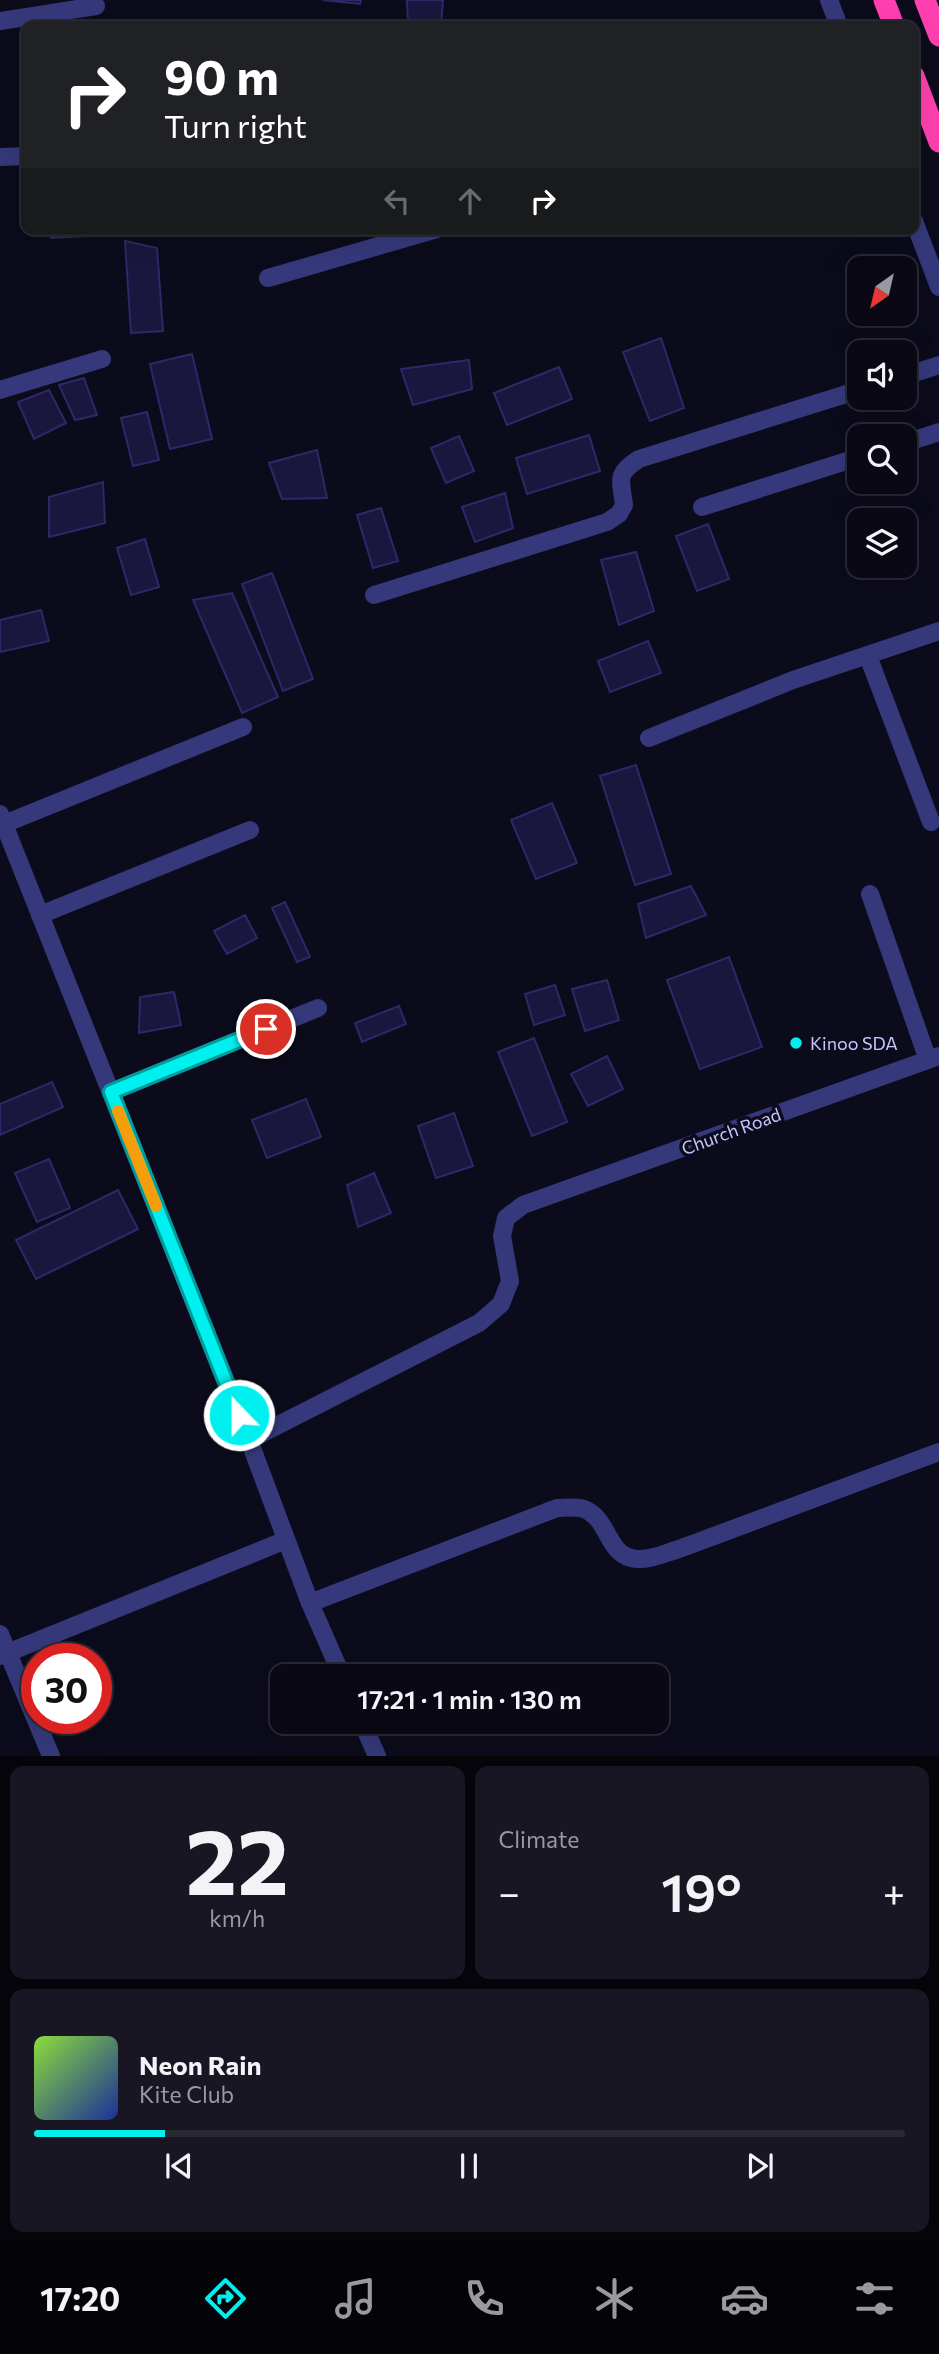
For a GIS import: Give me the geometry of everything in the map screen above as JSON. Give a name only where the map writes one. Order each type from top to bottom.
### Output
[{"type":"highway","points":[[884,0],[892,21]]},
{"type":"highway","points":[[925,0],[939,36]]},
{"type":"highway","points":[[919,89],[939,142]]},
{"type":"street","points":[[829,0],[837,21]]},
{"type":"street","points":[[0,21],[96,6]]},
{"type":"street","points":[[0,157],[21,156]]},
{"type":"street","points":[[919,234],[939,287]]},
{"type":"street","points":[[268,278],[416,235]]},
{"type":"street","points":[[0,390],[102,359]]},
{"type":"street","points":[[917,372],[939,365]]},
{"type":"street","points":[[374,595],[607,522],[619,514],[624,505],[620,478],[626,467],[639,459],[847,394]]},
{"type":"street","points":[[917,439],[939,432]]},
{"type":"street","points":[[702,507],[847,461]]},
{"type":"street","points":[[649,738],[793,680],[939,631]]},
{"type":"street","points":[[868,656],[931,822]]},
{"type":"street","points":[[243,727],[2,819],[7,851],[40,915],[310,1603],[337,1664]]},
{"type":"street","points":[[40,915],[250,830]]},
{"type":"street","points":[[870,894],[933,1058]]},
{"type":"street","points":[[111,1092],[318,1008]]},
{"type":"street","name":"Church Road","points":[[248,1440],[479,1323],[501,1304],[510,1281],[502,1236],[506,1218],[523,1205],[933,1058]]},
{"type":"street","points":[[310,1603],[557,1508],[582,1507],[599,1518],[615,1548],[631,1558],[648,1558],[679,1549],[939,1452]]},
{"type":"street","points":[[4,1654],[286,1540]]},
{"type":"street","points":[[0,1634],[4,1654],[51,1755]]},
{"type":"street","points":[[367,1734],[377,1755]]},
{"type":"building","points":[[323,0],[361,0],[360,4]]},
{"type":"building","points":[[407,0],[443,0],[441,21],[408,21]]},
{"type":"building","points":[[52,235],[88,235],[88,236],[51,238]]},
{"type":"building","points":[[125,241],[157,248],[163,331],[131,333]]},
{"type":"building","points":[[661,338],[684,408],[650,421],[623,352]]},
{"type":"building","points":[[192,354],[212,439],[170,449],[150,364]]},
{"type":"building","points":[[469,360],[472,389],[413,405],[401,369]]},
{"type":"building","points":[[559,367],[572,399],[507,425],[494,393]]},
{"type":"building","points":[[84,378],[97,415],[75,420],[59,385]]},
{"type":"building","points":[[49,390],[66,423],[34,439],[18,402]]},
{"type":"building","points":[[147,412],[159,460],[133,466],[121,418]]},
{"type":"building","points":[[589,435],[600,471],[527,494],[516,458]]},
{"type":"building","points":[[459,436],[474,471],[446,483],[431,448]]},
{"type":"building","points":[[317,450],[327,498],[282,499],[269,463]]},
{"type":"building","points":[[103,482],[105,523],[49,537],[49,497]]},
{"type":"building","points":[[505,493],[513,528],[475,542],[462,507]]},
{"type":"building","points":[[381,508],[398,561],[373,568],[357,515]]},
{"type":"building","points":[[708,524],[729,579],[697,591],[676,536]]},
{"type":"building","points":[[145,539],[159,587],[131,595],[117,548]]},
{"type":"building","points":[[636,552],[654,611],[619,625],[601,560]]},
{"type":"building","points":[[272,573],[313,679],[283,691],[242,584]]},
{"type":"building","points":[[232,593],[278,697],[242,713],[193,600]]},
{"type":"building","points":[[41,610],[49,641],[0,652],[0,620]]},
{"type":"building","points":[[648,641],[661,673],[610,692],[598,661]]},
{"type":"building","points":[[636,765],[671,874],[635,885],[600,776]]},
{"type":"building","points":[[552,803],[577,863],[536,879],[511,820]]},
{"type":"building","points":[[691,886],[706,915],[646,938],[638,904]]},
{"type":"building","points":[[285,902],[310,957],[297,962],[272,908]]},
{"type":"building","points":[[245,915],[257,938],[227,954],[214,931]]},
{"type":"building","points":[[729,957],[762,1047],[700,1069],[667,980]]},
{"type":"building","points":[[607,980],[619,1020],[585,1031],[572,989]]},
{"type":"building","points":[[555,985],[565,1015],[534,1025],[525,994]]},
{"type":"building","points":[[174,992],[181,1025],[139,1033],[140,997]]},
{"type":"building","points":[[399,1006],[406,1024],[362,1042],[355,1023]]},
{"type":"building","points":[[534,1038],[567,1122],[532,1136],[498,1052]]},
{"type":"building","points":[[607,1056],[623,1089],[588,1106],[571,1074]]},
{"type":"building","points":[[52,1082],[63,1107],[0,1135],[0,1104]]},
{"type":"building","points":[[306,1099],[321,1137],[267,1158],[252,1120]]},
{"type":"building","points":[[454,1113],[473,1166],[436,1178],[418,1126]]},
{"type":"building","points":[[49,1159],[70,1208],[37,1222],[15,1173]]},
{"type":"building","points":[[374,1173],[391,1213],[358,1227],[347,1185]]},
{"type":"building","points":[[118,1190],[138,1229],[36,1279],[16,1240]]},
{"type":"slow traffic","points":[[118,1111],[156,1206]]},
{"type":"place","name":"Kinoo SDA","points":[[796,1043]]},
{"type":"route","points":[[239,1415],[111,1092],[266,1029]]}]
